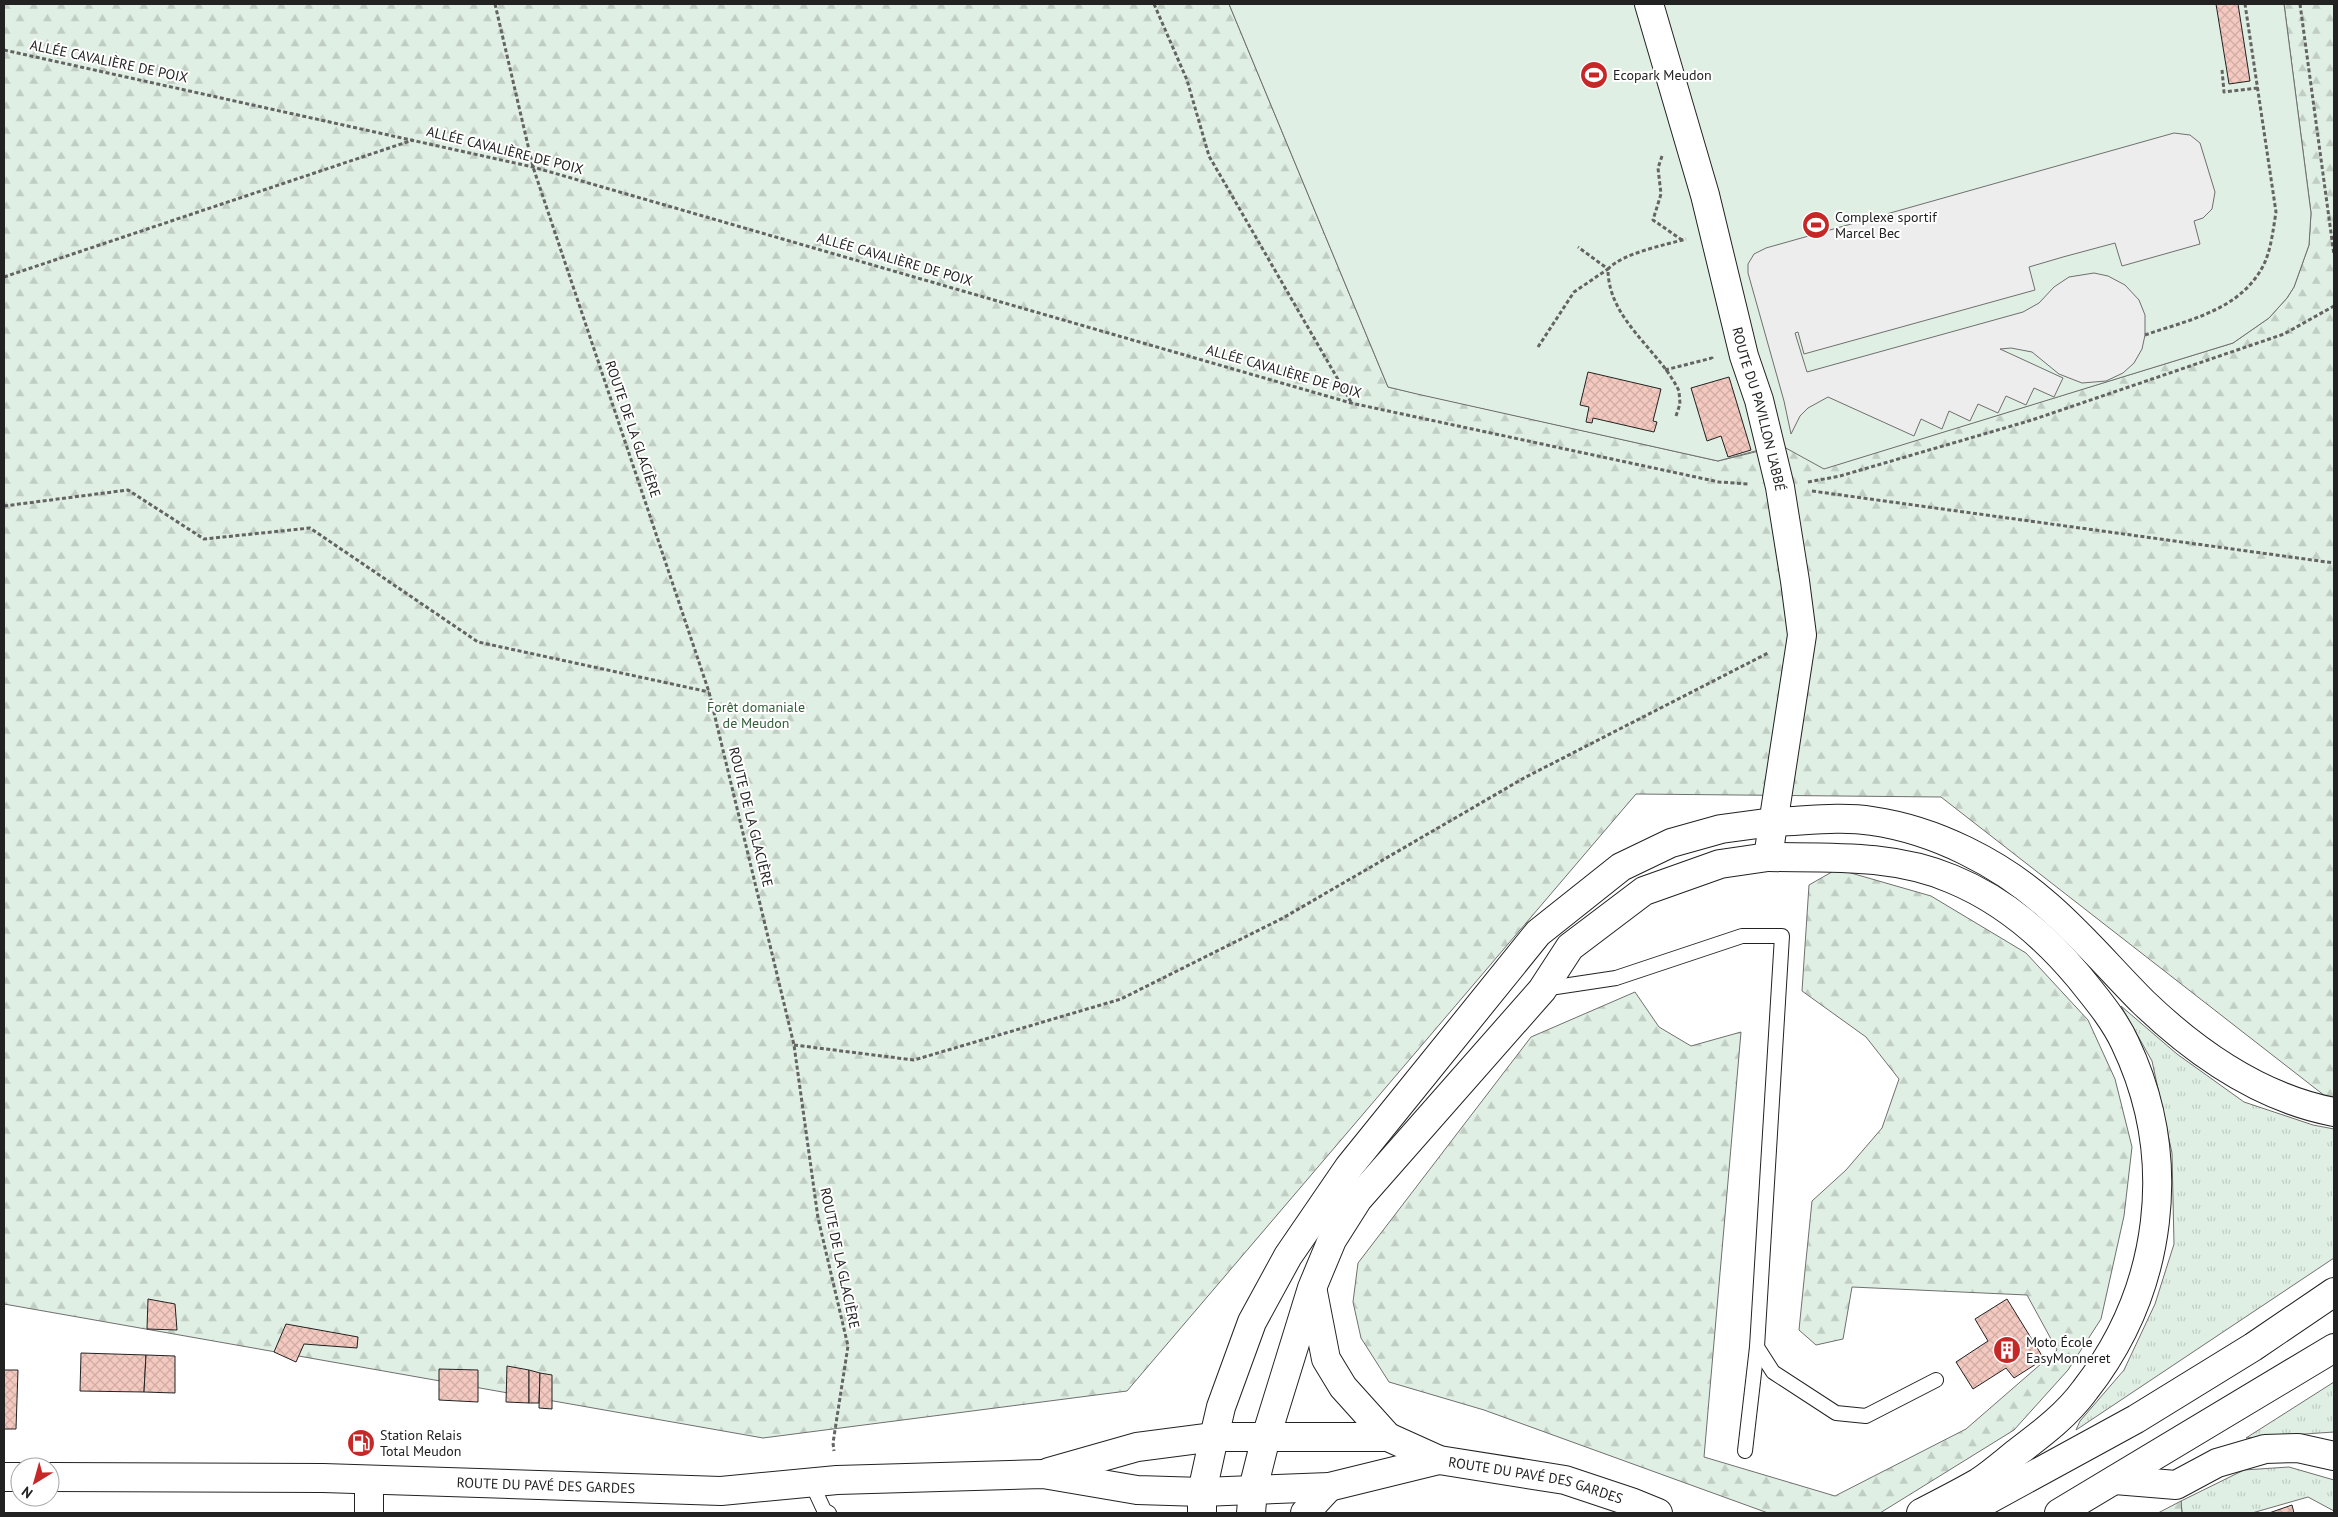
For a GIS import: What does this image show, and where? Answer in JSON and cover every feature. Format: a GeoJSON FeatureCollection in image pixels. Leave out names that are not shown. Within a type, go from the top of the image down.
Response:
{"type":"FeatureCollection","features":[{"type":"Feature","properties":{"kind":"main road","name":"ROUTE DU PAVILLON L'ABBÉ"},"geometry":{"type":"LineString","coordinates":[[1649,4],[1705,195],[1744,356],[1759,400],[1780,487],[1802,635],[1768,857]]}},
{"type":"Feature","properties":{"kind":"main road"},"geometry":{"type":"LineString","coordinates":[[1202,1503],[1221,1407],[1252,1322],[1288,1256],[1349,1167],[1538,933],[1621,867],[1672,843],[1721,829],[1773,822],[1861,820],[1879,823],[1946,843],[1996,867],[2046,904],[2074,929],[2150,1008],[2172,1028],[2224,1067],[2278,1095],[2334,1112]]}},
{"type":"Feature","properties":{"kind":"main road"},"geometry":{"type":"LineString","coordinates":[[1252,1501],[1266,1437],[1312,1288],[1332,1240],[1358,1199],[1542,990],[1570,947],[1644,891],[1720,864],[1768,857],[1872,859],[1919,868],[1952,879],[2012,912],[2062,957],[2110,1016],[2128,1050],[2141,1082],[2151,1117],[2157,1155],[2154,1229],[2140,1288],[2124,1330],[2110,1355],[2085,1391],[2058,1420],[1981,1481],[1921,1513]]}},
{"type":"Feature","properties":{"kind":"main road"},"geometry":{"type":"LineString","coordinates":[[1312,1288],[1326,1359],[1343,1387],[1388,1437]]}},
{"type":"Feature","properties":{"kind":"main road"},"geometry":{"type":"LineString","coordinates":[[1964,1513],[2136,1419],[2253,1346],[2334,1292]]}},
{"type":"Feature","properties":{"kind":"main road"},"geometry":{"type":"LineString","coordinates":[[2059,1513],[2334,1348]]}},
{"type":"Feature","properties":{"kind":"main road","name":"ROUTE DU PAVÉ DES GARDES"},"geometry":{"type":"LineString","coordinates":[[1042,1474],[1136,1447],[1214,1437],[1388,1437],[1439,1460],[1565,1480],[1658,1513]]}},
{"type":"Feature","properties":{"kind":"main road"},"geometry":{"type":"LineString","coordinates":[[2115,1480],[2176,1485],[2217,1463],[2265,1449],[2298,1448],[2334,1456]]}},
{"type":"Feature","properties":{"kind":"main road","name":"ROUTE DU PAVÉ DES GARDES"},"geometry":{"type":"LineString","coordinates":[[60,1477],[369,1480],[721,1491],[824,1481],[1042,1474],[1202,1503],[1252,1501],[1329,1487],[1439,1460]]}},
{"type":"Feature","properties":{"kind":"main road"},"geometry":{"type":"LineString","coordinates":[[369,1480],[369,1513]]}},
{"type":"Feature","properties":{"kind":"main road"},"geometry":{"type":"LineString","coordinates":[[1305,1513],[1329,1487]]}},
{"type":"Feature","properties":{"kind":"lane"},"geometry":{"type":"LineString","coordinates":[[1542,990],[1616,978],[1742,936],[1782,936],[1768,1189],[1756,1347],[1745,1451]]}},
{"type":"Feature","properties":{"kind":"lane"},"geometry":{"type":"LineString","coordinates":[[1756,1347],[1773,1372],[1836,1413],[1866,1416],[1936,1380]]}},
{"type":"Feature","properties":{"kind":"lane"},"geometry":{"type":"LineString","coordinates":[[824,1481],[824,1510],[829,1513]]}},
{"type":"Feature","properties":{"kind":"path","name":"ROUTE DE LA GLACIÈRE"},"geometry":{"type":"LineString","coordinates":[[495,4],[533,167],[709,692],[794,1045],[818,1218],[848,1346],[833,1443],[824,1481]]}},
{"type":"Feature","properties":{"kind":"path"},"geometry":{"type":"LineString","coordinates":[[1154,4],[1186,80],[1209,156],[1351,402]]}},
{"type":"Feature","properties":{"kind":"path"},"geometry":{"type":"LineString","coordinates":[[2146,335],[2213,312],[2239,296],[2262,268],[2272,237],[2276,212],[2245,4]]}},
{"type":"Feature","properties":{"kind":"path"},"geometry":{"type":"LineString","coordinates":[[2300,4],[2334,255]]}},
{"type":"Feature","properties":{"kind":"path","name":"ALLÉE CAVALIÈRE DE POIX"},"geometry":{"type":"LineString","coordinates":[[4,50],[416,139],[533,167],[1351,402],[1719,482],[1780,487]]}},
{"type":"Feature","properties":{"kind":"path"},"geometry":{"type":"LineString","coordinates":[[2222,70],[2224,92],[2258,88]]}},
{"type":"Feature","properties":{"kind":"path"},"geometry":{"type":"LineString","coordinates":[[4,276],[416,139]]}},
{"type":"Feature","properties":{"kind":"path"},"geometry":{"type":"LineString","coordinates":[[1538,347],[1574,292],[1614,262],[1713,232]]}},
{"type":"Feature","properties":{"kind":"path"},"geometry":{"type":"LineString","coordinates":[[1578,247],[1608,268],[1610,286],[1620,310],[1680,391],[1680,404],[1676,416]]}},
{"type":"Feature","properties":{"kind":"path"},"geometry":{"type":"LineString","coordinates":[[1780,487],[1840,476],[2032,420],[2284,334],[2334,306]]}},
{"type":"Feature","properties":{"kind":"path"},"geometry":{"type":"LineString","coordinates":[[1665,370],[1706,359]]}},
{"type":"Feature","properties":{"kind":"path"},"geometry":{"type":"LineString","coordinates":[[1780,487],[2334,563]]}},
{"type":"Feature","properties":{"kind":"path"},"geometry":{"type":"LineString","coordinates":[[4,506],[128,490],[204,539],[310,528],[478,642],[709,692]]}},
{"type":"Feature","properties":{"kind":"path"},"geometry":{"type":"LineString","coordinates":[[794,1045],[914,1060],[1121,999],[1283,918],[1524,778],[1802,635]]}},
{"type":"Feature","properties":{"kind":"green space","name":"Forêt domaniale de Meudon"},"geometry":{"type":"Polygon","coordinates":[[[4,4],[1229,4],[1388,387],[1718,461],[1784,445],[1825,468],[2233,343],[2269,318],[2294,287],[2309,245],[2311,213],[2284,4],[2334,4],[2334,1103],[1941,797],[1636,794],[1127,1391],[763,1438],[4,1304],[4,4]]]}},
{"type":"Feature","properties":{"kind":"green space","name":"Complexe sportif Marcel Bec"},"geometry":{"type":"Polygon","coordinates":[[[1229,4],[2284,4],[2311,213],[2309,245],[2294,287],[2287,298],[2269,318],[2233,343],[1824,469],[1784,447],[1759,450],[1718,461],[1417,394],[1388,387],[1229,4]]]}},
{"type":"Feature","properties":{"kind":"green space"},"geometry":{"type":"Polygon","coordinates":[[[1837,869],[1931,896],[2026,953],[2088,1020],[2115,1079],[2132,1147],[2124,1216],[2101,1319],[2068,1370],[2014,1430],[1880,1513],[1768,1513],[1484,1410],[1389,1382],[1361,1338],[1353,1302],[1358,1263],[1531,1037],[1635,992],[1659,1027],[1691,1046],[1741,1032],[1704,1457],[1835,1496],[1966,1429],[2057,1350],[2027,1295],[1852,1287],[1843,1339],[1816,1345],[1799,1330],[1812,1201],[1846,1170],[1882,1128],[1899,1079],[1866,1037],[1802,991],[1809,885],[1837,869]]]}},
{"type":"Feature","properties":{"kind":"green space"},"geometry":{"type":"Polygon","coordinates":[[[2121,1006],[2177,1054],[2244,1102],[2313,1125],[2334,1129],[2334,1258],[2076,1430],[2080,1421],[2124,1370],[2155,1304],[2174,1244],[2172,1153],[2152,1061],[2121,1006]]]}},
{"type":"Feature","properties":{"kind":"green space"},"geometry":{"type":"Polygon","coordinates":[[[2334,1382],[2334,1432],[2246,1438],[2334,1382]]]}},
{"type":"Feature","properties":{"kind":"green space"},"geometry":{"type":"Polygon","coordinates":[[[2289,1467],[2334,1480],[2334,1511],[2308,1497],[2252,1513],[2182,1513],[2181,1501],[2244,1470],[2289,1467]]]}},
{"type":"Feature","properties":{"kind":"green space"},"geometry":{"type":"Polygon","coordinates":[[[2181,1501],[2182,1513],[2158,1513],[2181,1501]]]}},
{"type":"Feature","properties":{"kind":"shaded area"},"geometry":{"type":"Polygon","coordinates":[[[2174,133],[2190,135],[2200,143],[2215,192],[2212,209],[2203,218],[2194,221],[2200,244],[2122,266],[2115,243],[2063,257],[2029,267],[2035,290],[1804,354],[1798,332],[1795,333],[1807,372],[2023,312],[2039,303],[2054,287],[2069,277],[2094,273],[2108,276],[2125,285],[2139,300],[2145,315],[2145,335],[2142,349],[2134,363],[2123,373],[2106,381],[2082,383],[2059,374],[2032,352],[2011,348],[2000,349],[2063,378],[2054,397],[2034,388],[2026,405],[2006,396],[1998,413],[1978,404],[1970,421],[1949,411],[1942,429],[1921,419],[1914,436],[1828,397],[1808,408],[1800,416],[1791,434],[1784,401],[1748,273],[1748,264],[1754,254],[1766,248],[2174,133]]]}},
{"type":"Feature","properties":{"kind":"building"},"geometry":{"type":"Polygon","coordinates":[[[2216,4],[2238,4],[2250,81],[2229,84],[2216,4]]]}},
{"type":"Feature","properties":{"kind":"building"},"geometry":{"type":"Polygon","coordinates":[[[1588,372],[1661,389],[1653,421],[1657,422],[1654,432],[1593,418],[1592,423],[1586,422],[1589,407],[1580,405],[1588,372]]]}},
{"type":"Feature","properties":{"kind":"building"},"geometry":{"type":"Polygon","coordinates":[[[1729,377],[1751,450],[1728,457],[1721,436],[1707,441],[1691,388],[1729,377]]]}},
{"type":"Feature","properties":{"kind":"building"},"geometry":{"type":"Polygon","coordinates":[[[148,1299],[175,1304],[177,1330],[147,1329],[148,1299]]]}},
{"type":"Feature","properties":{"kind":"building","name":"Moto École EasyMonneret"},"geometry":{"type":"Polygon","coordinates":[[[2007,1299],[2044,1359],[2014,1378],[2006,1368],[1973,1389],[1956,1362],[1988,1341],[1975,1319],[2007,1299]]]}},
{"type":"Feature","properties":{"kind":"building"},"geometry":{"type":"Polygon","coordinates":[[[286,1324],[358,1337],[357,1348],[304,1344],[296,1362],[274,1352],[286,1324]]]}},
{"type":"Feature","properties":{"kind":"building"},"geometry":{"type":"Polygon","coordinates":[[[81,1353],[146,1355],[144,1392],[80,1391],[81,1353]]]}},
{"type":"Feature","properties":{"kind":"building"},"geometry":{"type":"Polygon","coordinates":[[[146,1355],[175,1356],[175,1393],[144,1392],[146,1355]]]}},
{"type":"Feature","properties":{"kind":"building"},"geometry":{"type":"Polygon","coordinates":[[[507,1366],[529,1370],[529,1403],[506,1402],[507,1366]]]}},
{"type":"Feature","properties":{"kind":"building"},"geometry":{"type":"Polygon","coordinates":[[[439,1369],[478,1370],[478,1402],[439,1400],[439,1369]]]}},
{"type":"Feature","properties":{"kind":"building"},"geometry":{"type":"Polygon","coordinates":[[[4,1370],[18,1370],[16,1429],[4,1429],[4,1370]]]}},
{"type":"Feature","properties":{"kind":"building"},"geometry":{"type":"Polygon","coordinates":[[[529,1370],[540,1373],[539,1403],[529,1403],[529,1370]]]}},
{"type":"Feature","properties":{"kind":"building"},"geometry":{"type":"Polygon","coordinates":[[[540,1373],[552,1375],[552,1409],[539,1408],[540,1373]]]}},
{"type":"Feature","properties":{"kind":"building"},"geometry":{"type":"Polygon","coordinates":[[[2292,1505],[2294,1513],[2269,1513],[2292,1505]]]}},
{"type":"Feature","properties":{"kind":"place","name":"Ecopark Meudon"},"geometry":{"type":"Point","coordinates":[1594,75]}},
{"type":"Feature","properties":{"kind":"place","name":"Complexe sportif Marcel Bec"},"geometry":{"type":"Point","coordinates":[1816,225]}},
{"type":"Feature","properties":{"kind":"place","name":"Moto École EasyMonneret"},"geometry":{"type":"Point","coordinates":[2007,1350]}},
{"type":"Feature","properties":{"kind":"place","name":"Station Relais Total Meudon"},"geometry":{"type":"Point","coordinates":[361,1443]}}]}
